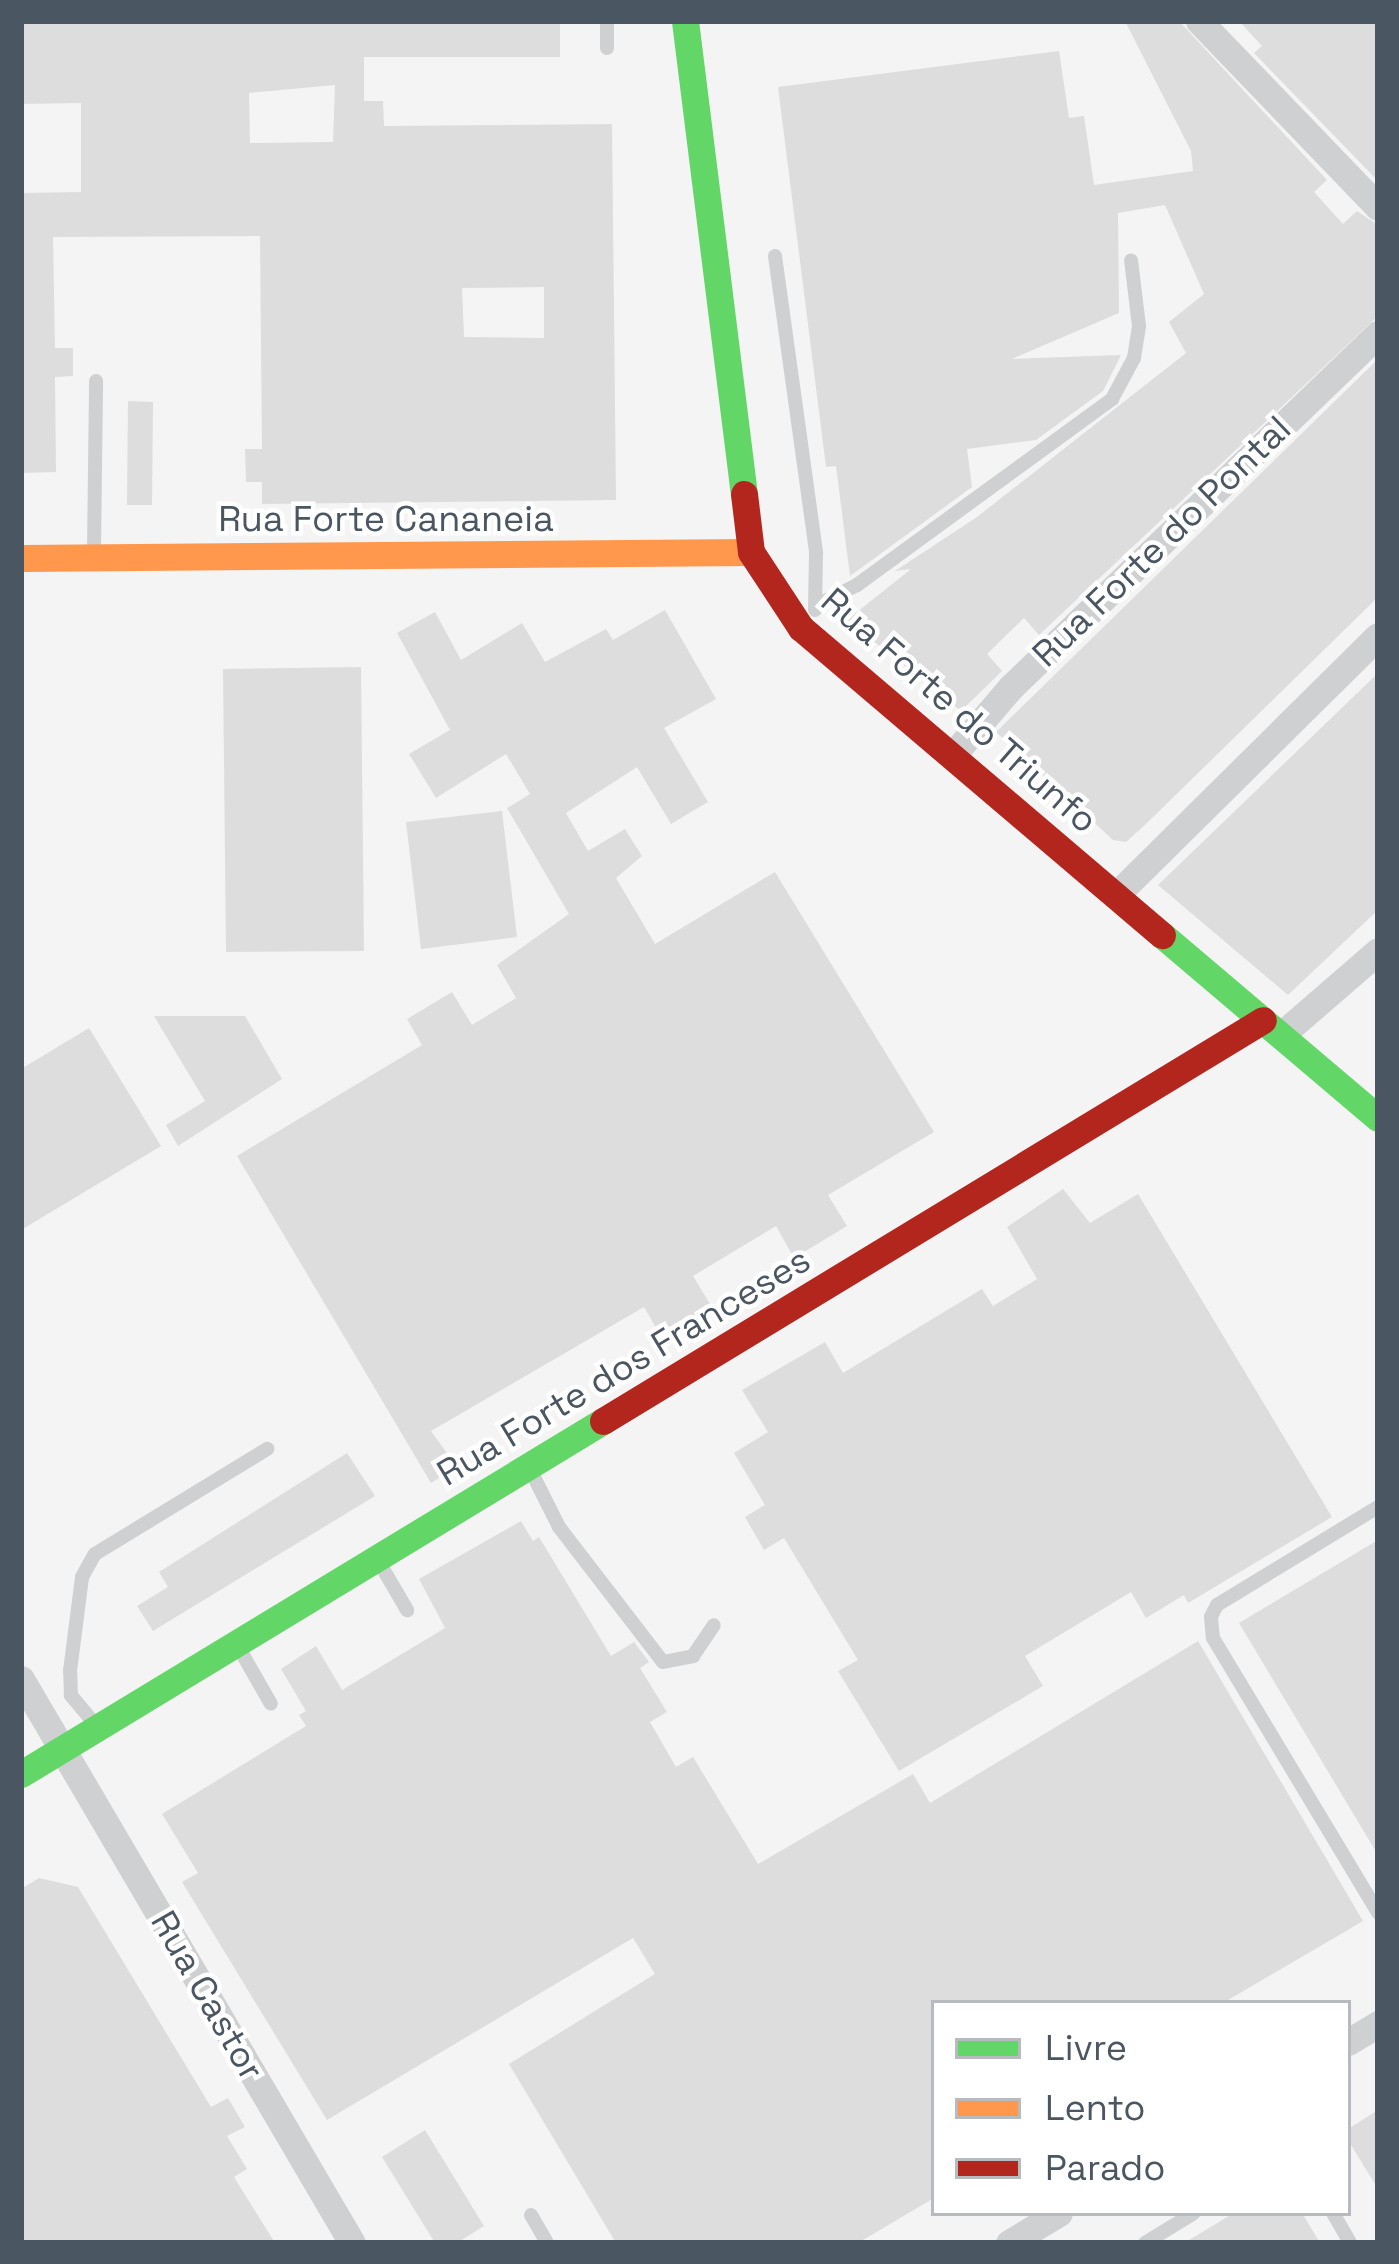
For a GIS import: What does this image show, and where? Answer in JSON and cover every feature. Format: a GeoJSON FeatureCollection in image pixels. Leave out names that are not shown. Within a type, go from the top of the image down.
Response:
{"type":"FeatureCollection","features":[{"type":"Feature","properties":{"kind":"street","name":"Rua Forte do Triunfo"},"geometry":{"type":"LineString","coordinates":[[686,21],[751,552],[801,628],[1378,1118]]}},
{"type":"Feature","properties":{"kind":"street"},"geometry":{"type":"LineString","coordinates":[[1199,21],[1378,207]]}},
{"type":"Feature","properties":{"kind":"street","name":"Rua Forte do Pontal"},"geometry":{"type":"LineString","coordinates":[[952,756],[1011,687],[1378,334]]}},
{"type":"Feature","properties":{"kind":"street","name":"Rua Forte Cananeia"},"geometry":{"type":"LineString","coordinates":[[21,558],[751,552]]}},
{"type":"Feature","properties":{"kind":"street"},"geometry":{"type":"LineString","coordinates":[[1116,895],[1378,636]]}},
{"type":"Feature","properties":{"kind":"street"},"geometry":{"type":"LineString","coordinates":[[1272,1028],[1378,951]]}},
{"type":"Feature","properties":{"kind":"street","name":"Rua Forte dos Franceses"},"geometry":{"type":"LineString","coordinates":[[21,1774],[376,1558],[1272,1028]]}},
{"type":"Feature","properties":{"kind":"street","name":"Rua Castor"},"geometry":{"type":"LineString","coordinates":[[21,1679],[352,2243]]}},
{"type":"Feature","properties":{"kind":"street"},"geometry":{"type":"LineString","coordinates":[[1351,2040],[1378,2024]]}},
{"type":"Feature","properties":{"kind":"street"},"geometry":{"type":"LineString","coordinates":[[1009,2243],[1054,2216]]}},
{"type":"Feature","properties":{"kind":"lane"},"geometry":{"type":"LineString","coordinates":[[607,21],[607,48]]}},
{"type":"Feature","properties":{"kind":"lane"},"geometry":{"type":"LineString","coordinates":[[775,256],[819,604]]}},
{"type":"Feature","properties":{"kind":"lane"},"geometry":{"type":"LineString","coordinates":[[801,628],[819,604],[857,585],[1112,399],[1134,358],[1139,326],[1131,260]]}},
{"type":"Feature","properties":{"kind":"lane"},"geometry":{"type":"LineString","coordinates":[[94,558],[96,381]]}},
{"type":"Feature","properties":{"kind":"lane"},"geometry":{"type":"LineString","coordinates":[[99,1727],[70,1695],[82,1577],[94,1554],[267,1449]]}},
{"type":"Feature","properties":{"kind":"lane"},"geometry":{"type":"LineString","coordinates":[[529,1467],[559,1527],[663,1662],[693,1656],[714,1625]]}},
{"type":"Feature","properties":{"kind":"lane"},"geometry":{"type":"LineString","coordinates":[[1378,1508],[1216,1605],[1211,1617],[1213,1638],[1378,1913]]}},
{"type":"Feature","properties":{"kind":"lane"},"geometry":{"type":"LineString","coordinates":[[376,1558],[407,1610]]}},
{"type":"Feature","properties":{"kind":"lane"},"geometry":{"type":"LineString","coordinates":[[236,1643],[271,1704]]}},
{"type":"Feature","properties":{"kind":"lane"},"geometry":{"type":"LineString","coordinates":[[531,2216],[547,2243]]}},
{"type":"Feature","properties":{"kind":"lane"},"geometry":{"type":"LineString","coordinates":[[1145,2243],[1189,2216]]}},
{"type":"Feature","properties":{"kind":"lane"},"geometry":{"type":"LineString","coordinates":[[1336,2216],[1350,2243]]}},
{"type":"Feature","properties":{"kind":"building"},"geometry":{"type":"Polygon","coordinates":[[[21,21],[560,21],[560,57],[364,57],[364,101],[383,101],[384,126],[612,124],[616,500],[262,504],[262,482],[246,482],[245,449],[262,449],[260,236],[53,237],[55,348],[73,348],[73,376],[55,377],[56,472],[21,473],[21,193],[81,192],[81,103],[21,104],[21,21]],[[335,85],[249,93],[250,143],[333,142],[335,85]],[[544,287],[462,288],[464,337],[544,338],[544,287]]]}},
{"type":"Feature","properties":{"kind":"building"},"geometry":{"type":"Polygon","coordinates":[[[1125,21],[1179,21],[1327,180],[1314,192],[1343,224],[1357,211],[1378,225],[1378,316],[1039,635],[1024,618],[987,654],[1002,671],[961,711],[847,620],[911,569],[895,571],[977,517],[1186,353],[1169,322],[1204,294],[1165,205],[1118,213],[1119,313],[1012,359],[1121,355],[1103,391],[1036,440],[967,449],[972,487],[850,576],[836,466],[826,467],[778,87],[1059,51],[1069,118],[1084,116],[1094,185],[1193,171],[1191,151],[1125,21]]]}},
{"type":"Feature","properties":{"kind":"building"},"geometry":{"type":"Polygon","coordinates":[[[1239,21],[1378,21],[1378,181],[1254,53],[1262,46],[1239,21]]]}},
{"type":"Feature","properties":{"kind":"building"},"geometry":{"type":"Polygon","coordinates":[[[1378,359],[1378,597],[1147,823],[1126,842],[1113,840],[996,732],[1378,359]]]}},
{"type":"Feature","properties":{"kind":"building"},"geometry":{"type":"Polygon","coordinates":[[[128,401],[153,402],[152,505],[127,505],[128,401]]]}},
{"type":"Feature","properties":{"kind":"building"},"geometry":{"type":"Polygon","coordinates":[[[665,610],[716,699],[664,728],[708,802],[671,824],[637,767],[566,813],[588,851],[625,829],[642,856],[616,878],[655,944],[775,872],[934,1132],[828,1195],[847,1226],[794,1258],[776,1226],[693,1276],[713,1309],[662,1338],[644,1307],[431,1431],[457,1467],[431,1483],[237,1156],[422,1045],[407,1019],[452,992],[472,1025],[516,998],[497,965],[569,914],[507,808],[530,794],[506,754],[436,798],[409,754],[450,730],[397,633],[435,612],[461,660],[522,623],[545,662],[606,629],[613,640],[665,610]]]}},
{"type":"Feature","properties":{"kind":"building"},"geometry":{"type":"Polygon","coordinates":[[[361,667],[364,951],[226,952],[223,669],[361,667]]]}},
{"type":"Feature","properties":{"kind":"building"},"geometry":{"type":"Polygon","coordinates":[[[1378,673],[1378,910],[1288,995],[1158,885],[1378,673]]]}},
{"type":"Feature","properties":{"kind":"building"},"geometry":{"type":"Polygon","coordinates":[[[502,811],[517,937],[421,949],[406,822],[502,811]]]}},
{"type":"Feature","properties":{"kind":"building"},"geometry":{"type":"Polygon","coordinates":[[[154,1016],[245,1016],[282,1079],[178,1146],[166,1125],[205,1101],[154,1016]]]}},
{"type":"Feature","properties":{"kind":"building"},"geometry":{"type":"Polygon","coordinates":[[[89,1028],[161,1146],[21,1230],[21,1069],[89,1028]]]}},
{"type":"Feature","properties":{"kind":"building"},"geometry":{"type":"Polygon","coordinates":[[[1063,1189],[1090,1223],[1138,1194],[1332,1517],[1188,1603],[1184,1595],[1146,1618],[1131,1592],[1025,1656],[1043,1686],[899,1771],[838,1671],[858,1660],[784,1538],[764,1550],[745,1517],[765,1505],[734,1453],[768,1432],[742,1390],[825,1342],[843,1373],[982,1289],[993,1306],[1037,1279],[1007,1227],[1063,1189]]]}},
{"type":"Feature","properties":{"kind":"building"},"geometry":{"type":"Polygon","coordinates":[[[347,1453],[375,1496],[153,1631],[137,1606],[168,1587],[159,1572],[347,1453]]]}},
{"type":"Feature","properties":{"kind":"building"},"geometry":{"type":"Polygon","coordinates":[[[521,1521],[533,1541],[539,1537],[611,1656],[634,1642],[649,1662],[640,1668],[667,1712],[650,1722],[676,1767],[693,1757],[758,1864],[913,1774],[930,1803],[1198,1641],[1363,1921],[1228,2000],[931,2000],[931,2200],[858,2243],[616,2243],[509,2064],[655,1974],[633,1938],[327,2120],[182,1882],[198,1873],[162,1814],[306,1726],[299,1715],[306,1711],[281,1669],[316,1646],[342,1690],[445,1628],[419,1579],[521,1521]]]}},
{"type":"Feature","properties":{"kind":"building"},"geometry":{"type":"Polygon","coordinates":[[[1378,1540],[1378,1855],[1239,1623],[1378,1540]]]}},
{"type":"Feature","properties":{"kind":"building"},"geometry":{"type":"Polygon","coordinates":[[[39,1878],[78,1887],[211,2107],[228,2098],[245,2127],[227,2136],[247,2169],[234,2177],[275,2243],[21,2243],[21,1889],[39,1878]]]}},
{"type":"Feature","properties":{"kind":"building"},"geometry":{"type":"Polygon","coordinates":[[[1378,2110],[1378,2189],[1351,2145],[1351,2127],[1378,2110]]]}},
{"type":"Feature","properties":{"kind":"building"},"geometry":{"type":"Polygon","coordinates":[[[425,2130],[484,2226],[457,2243],[435,2243],[382,2157],[425,2130]]]}},
{"type":"Feature","properties":{"kind":"building"},"geometry":{"type":"Polygon","coordinates":[[[1229,2216],[1304,2216],[1320,2243],[1184,2243],[1229,2216]]]}},
{"type":"Feature","properties":{"kind":"traffic: fast"},"geometry":{"type":"LineString","coordinates":[[685,21],[744,494]]}},
{"type":"Feature","properties":{"kind":"traffic: fast"},"geometry":{"type":"LineString","coordinates":[[1162,935],[1378,1118]]}},
{"type":"Feature","properties":{"kind":"traffic: fast"},"geometry":{"type":"LineString","coordinates":[[21,1774],[603,1421]]}},
{"type":"Feature","properties":{"kind":"traffic: slow"},"geometry":{"type":"LineString","coordinates":[[21,558],[751,552]]}},
{"type":"Feature","properties":{"kind":"traffic: jam"},"geometry":{"type":"LineString","coordinates":[[744,494],[751,552],[801,628],[1162,935]]}},
{"type":"Feature","properties":{"kind":"traffic: jam"},"geometry":{"type":"LineString","coordinates":[[603,1421],[1263,1020]]}}]}
